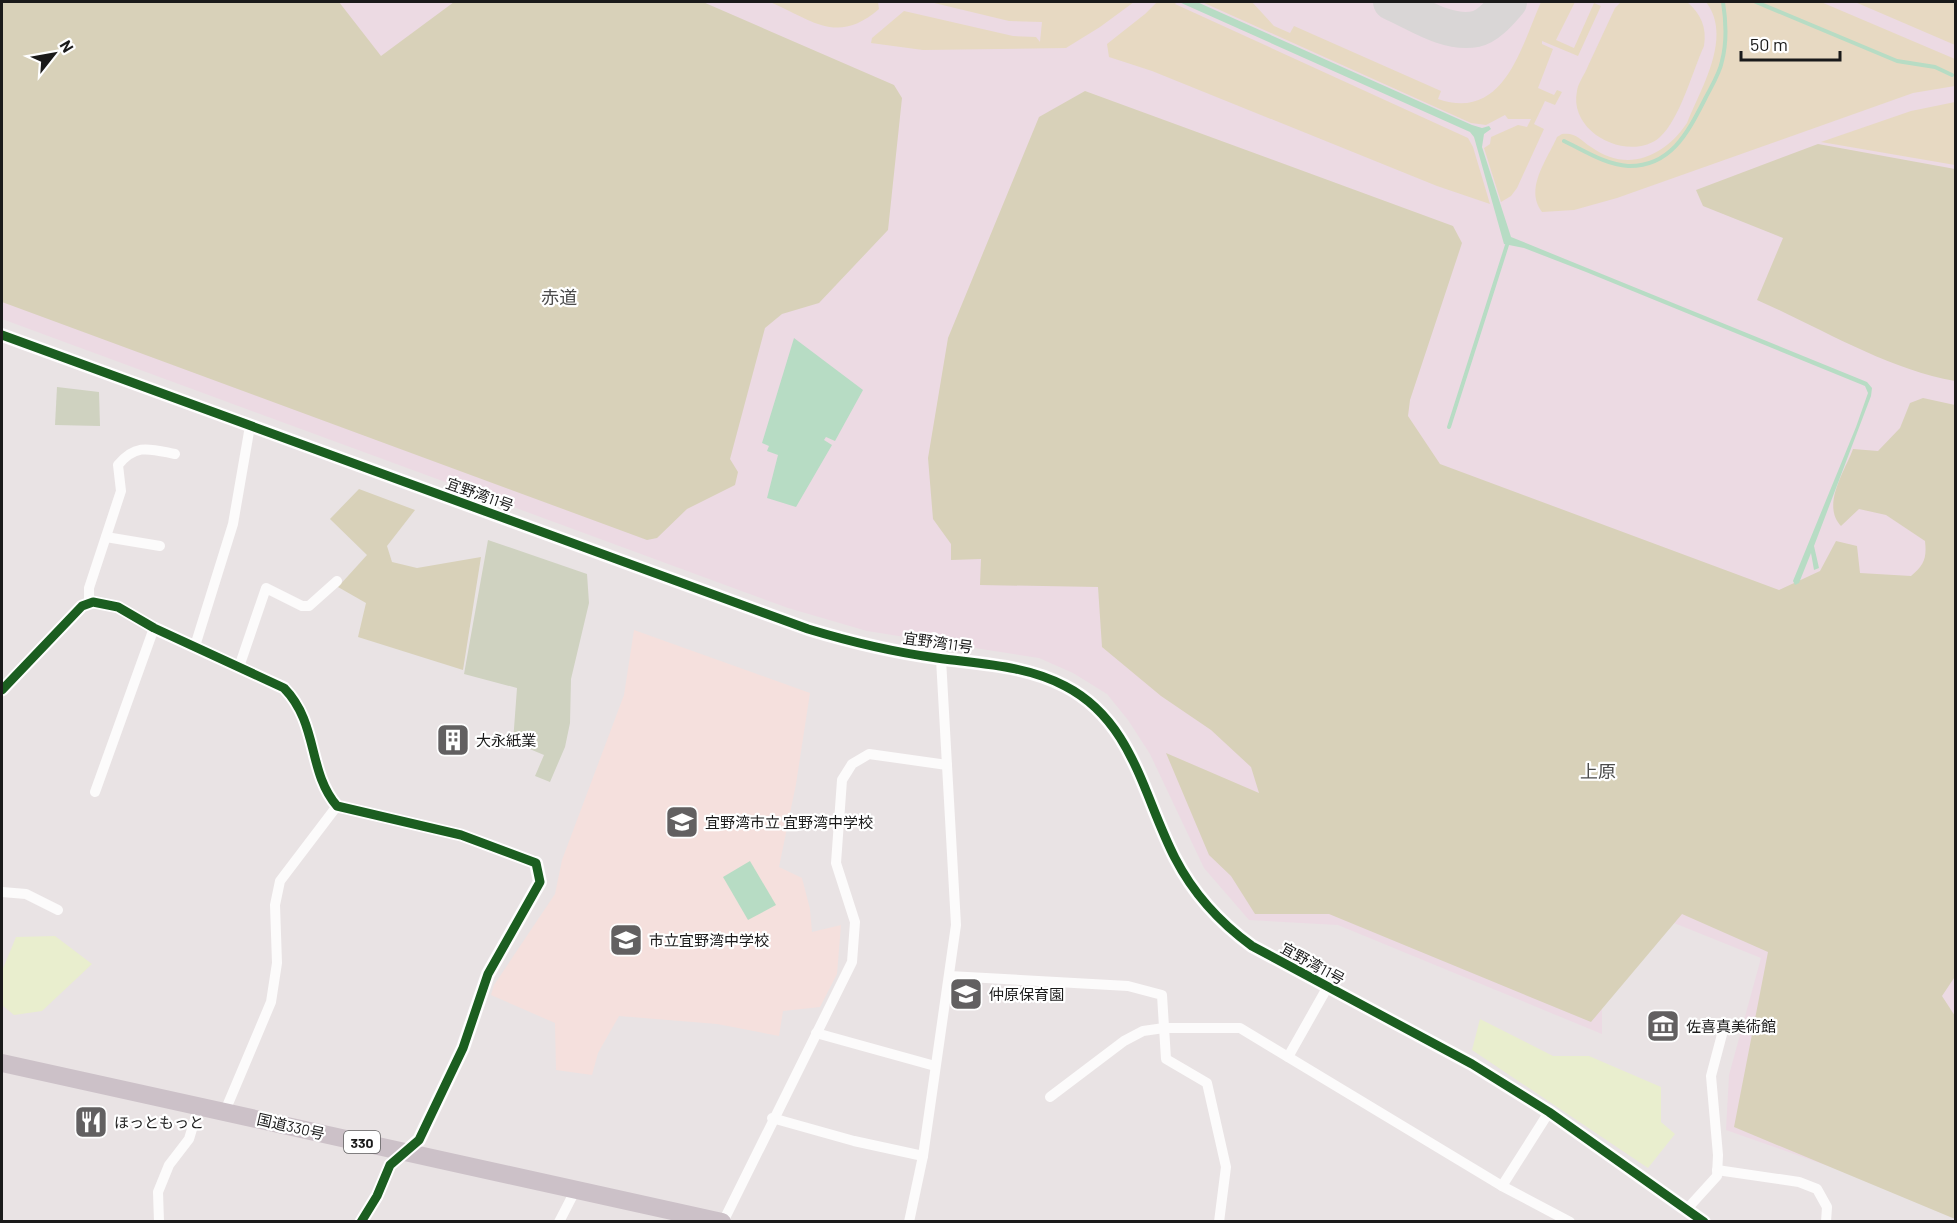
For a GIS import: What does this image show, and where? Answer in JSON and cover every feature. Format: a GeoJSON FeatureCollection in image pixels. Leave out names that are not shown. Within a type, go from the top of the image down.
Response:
{"type":"FeatureCollection","features":[{"type":"Feature","properties":{"kind":"highway","name":"国道330号"},"geometry":{"type":"LineString","coordinates":[[2,1063],[722,1221]]}},
{"type":"Feature","properties":{"kind":"street","name":"宜野湾11号"},"geometry":{"type":"LineString","coordinates":[[2,335],[808,629],[856,644],[999,666],[1042,676],[1065,686],[1102,713],[1127,747],[1163,833],[1188,881],[1218,920],[1252,946],[1472,1064],[1549,1112],[1704,1221]]}},
{"type":"Feature","properties":{"kind":"street"},"geometry":{"type":"LineString","coordinates":[[195,646],[233,524],[250,426]]}},
{"type":"Feature","properties":{"kind":"street"},"geometry":{"type":"LineString","coordinates":[[89,603],[89,588],[121,491],[118,465],[129,452],[148,448],[175,454]]}},
{"type":"Feature","properties":{"kind":"street"},"geometry":{"type":"LineString","coordinates":[[106,537],[160,546]]}},
{"type":"Feature","properties":{"kind":"street"},"geometry":{"type":"LineString","coordinates":[[239,667],[266,588],[302,606],[309,606],[337,581]]}},
{"type":"Feature","properties":{"kind":"street"},"geometry":{"type":"LineString","coordinates":[[2,690],[82,606],[93,602],[118,607],[154,627],[284,688],[297,701],[304,716],[326,793],[337,806],[461,835],[536,863],[540,882],[488,974],[463,1048],[418,1140],[390,1165],[377,1196],[361,1221]]}},
{"type":"Feature","properties":{"kind":"street"},"geometry":{"type":"LineString","coordinates":[[95,792],[154,627]]}},
{"type":"Feature","properties":{"kind":"street"},"geometry":{"type":"LineString","coordinates":[[909,1221],[923,1156],[956,925],[939,658],[934,637]]}},
{"type":"Feature","properties":{"kind":"street"},"geometry":{"type":"LineString","coordinates":[[722,1221],[852,962],[855,922],[836,863],[842,780],[852,764],[869,754],[947,765]]}},
{"type":"Feature","properties":{"kind":"street"},"geometry":{"type":"LineString","coordinates":[[225,1111],[272,1002],[277,963],[275,905],[280,881],[337,806]]}},
{"type":"Feature","properties":{"kind":"street"},"geometry":{"type":"LineString","coordinates":[[2,892],[26,894],[58,910]]}},
{"type":"Feature","properties":{"kind":"street"},"geometry":{"type":"LineString","coordinates":[[949,976],[1128,986],[1162,995],[1166,1059],[1207,1083],[1226,1167],[1219,1221]]}},
{"type":"Feature","properties":{"kind":"street"},"geometry":{"type":"LineString","coordinates":[[1288,1057],[1327,988]]}},
{"type":"Feature","properties":{"kind":"street"},"geometry":{"type":"LineString","coordinates":[[1687,1209],[1717,1176],[1711,1076],[1725,1023]]}},
{"type":"Feature","properties":{"kind":"street"},"geometry":{"type":"LineString","coordinates":[[1050,1097],[1124,1041],[1143,1031],[1164,1028],[1240,1028],[1502,1186],[1570,1221]]}},
{"type":"Feature","properties":{"kind":"street"},"geometry":{"type":"LineString","coordinates":[[816,1033],[935,1066]]}},
{"type":"Feature","properties":{"kind":"street"},"geometry":{"type":"LineString","coordinates":[[159,1221],[158,1191],[169,1165],[189,1138],[200,1106]]}},
{"type":"Feature","properties":{"kind":"street"},"geometry":{"type":"LineString","coordinates":[[1502,1186],[1549,1112]]}},
{"type":"Feature","properties":{"kind":"street"},"geometry":{"type":"LineString","coordinates":[[772,1118],[854,1141],[923,1156]]}},
{"type":"Feature","properties":{"kind":"street"},"geometry":{"type":"LineString","coordinates":[[1717,1170],[1799,1182],[1817,1189],[1827,1207],[1826,1221]]}},
{"type":"Feature","properties":{"kind":"street"},"geometry":{"type":"LineString","coordinates":[[559,1221],[576,1189]]}},
{"type":"Feature","properties":{"kind":"shaded area"},"geometry":{"type":"Polygon","coordinates":[[[2,2],[1955,2],[1955,1218],[1879,1184],[1726,1130],[1729,1075],[1761,958],[1669,921],[1602,963],[1602,1034],[1338,925],[1249,920],[1204,868],[1150,754],[1128,720],[1107,694],[1073,673],[1039,658],[867,631],[788,608],[2,319],[2,2]]]}},
{"type":"Feature","properties":{"kind":"shaded area"},"geometry":{"type":"Polygon","coordinates":[[[2,2],[339,2],[381,56],[454,2],[703,2],[894,85],[902,98],[888,230],[819,303],[782,314],[765,328],[730,459],[738,472],[735,485],[687,509],[657,538],[647,540],[2,302],[2,2]]]}},
{"type":"Feature","properties":{"kind":"shaded area"},"geometry":{"type":"Polygon","coordinates":[[[770,2],[878,2],[879,9],[864,20],[838,28],[813,22],[770,2]]]}},
{"type":"Feature","properties":{"kind":"shaded area"},"geometry":{"type":"Polygon","coordinates":[[[930,2],[1134,2],[1066,48],[923,50],[871,43],[872,38],[904,11],[1013,36],[1036,37],[1040,42],[1042,22],[1009,21],[930,2]]]}},
{"type":"Feature","properties":{"kind":"shaded area"},"geometry":{"type":"Polygon","coordinates":[[[1157,2],[1177,2],[1175,4],[1468,138],[1473,147],[1490,204],[1437,186],[1152,71],[1109,57],[1107,44],[1157,2]]]}},
{"type":"Feature","properties":{"kind":"shaded area"},"geometry":{"type":"Polygon","coordinates":[[[1179,2],[1197,2],[1472,125],[1482,128],[1489,126],[1491,129],[1484,134],[1482,147],[1511,237],[1867,382],[1872,388],[1871,396],[1814,546],[1819,568],[1814,570],[1811,553],[1799,583],[1795,585],[1793,581],[1868,393],[1865,386],[1586,272],[1524,248],[1504,244],[1474,137],[1470,132],[1179,2]]]}},
{"type":"Feature","properties":{"kind":"shaded area"},"geometry":{"type":"Polygon","coordinates":[[[1202,2],[1252,2],[1274,26],[1290,33],[1294,26],[1441,91],[1438,99],[1461,103],[1479,100],[1494,90],[1507,76],[1517,59],[1541,2],[1575,2],[1556,40],[1574,48],[1594,3],[1601,6],[1578,56],[1542,41],[1542,44],[1553,49],[1538,88],[1554,95],[1557,90],[1562,92],[1555,105],[1545,101],[1534,124],[1544,129],[1517,188],[1511,196],[1501,202],[1484,148],[1490,144],[1491,137],[1518,125],[1527,127],[1531,119],[1508,119],[1505,115],[1486,125],[1471,123],[1202,2]]]}},
{"type":"Feature","properties":{"kind":"shaded area"},"geometry":{"type":"Polygon","coordinates":[[[1621,2],[1687,2],[1699,16],[1705,33],[1704,46],[1674,119],[1660,137],[1648,144],[1634,147],[1604,140],[1582,120],[1577,106],[1579,85],[1615,8],[1621,2]]]}},
{"type":"Feature","properties":{"kind":"shaded area"},"geometry":{"type":"Polygon","coordinates":[[[1706,2],[1821,2],[1955,59],[1955,86],[1913,93],[1617,198],[1574,210],[1542,212],[1535,194],[1536,184],[1557,137],[1562,134],[1574,135],[1605,155],[1631,160],[1644,158],[1656,152],[1678,135],[1687,123],[1700,94],[1716,46],[1714,16],[1706,2]]]}},
{"type":"Feature","properties":{"kind":"shaded area"},"geometry":{"type":"Polygon","coordinates":[[[1855,2],[1955,2],[1955,45],[1855,2]]]}},
{"type":"Feature","properties":{"kind":"shaded area"},"geometry":{"type":"Polygon","coordinates":[[[1085,91],[1453,226],[1462,243],[1410,400],[1408,416],[1440,464],[1779,590],[1820,571],[1836,541],[1857,546],[1860,573],[1911,576],[1922,565],[1925,541],[1886,515],[1859,509],[1841,526],[1835,518],[1833,508],[1836,488],[1853,449],[1878,451],[1900,428],[1910,403],[1923,398],[1955,405],[1956,975],[1942,996],[1955,1016],[1955,1219],[1734,1127],[1768,952],[1682,914],[1591,1022],[1329,914],[1255,914],[1231,876],[1209,855],[1166,753],[1259,793],[1251,767],[1211,730],[1161,696],[1102,647],[1098,587],[980,585],[981,559],[951,560],[951,544],[933,519],[928,458],[948,338],[1039,117],[1085,91]]]}},
{"type":"Feature","properties":{"kind":"shaded area"},"geometry":{"type":"Polygon","coordinates":[[[1955,102],[1955,165],[1821,142],[1911,111],[1955,102]]]}},
{"type":"Feature","properties":{"kind":"shaded area"},"geometry":{"type":"Polygon","coordinates":[[[1818,144],[1955,169],[1955,381],[1929,375],[1879,357],[1757,300],[1783,238],[1703,206],[1696,190],[1818,144]]]}},
{"type":"Feature","properties":{"kind":"shaded area"},"geometry":{"type":"Polygon","coordinates":[[[794,338],[863,390],[835,441],[826,437],[824,440],[832,445],[796,507],[767,498],[778,455],[767,451],[769,446],[762,443],[794,338]]]}},
{"type":"Feature","properties":{"kind":"shaded area"},"geometry":{"type":"Polygon","coordinates":[[[57,387],[99,392],[100,426],[55,425],[57,387]]]}},
{"type":"Feature","properties":{"kind":"shaded area"},"geometry":{"type":"Polygon","coordinates":[[[359,489],[415,510],[387,546],[392,562],[417,568],[481,557],[463,670],[358,637],[366,603],[338,587],[367,555],[330,519],[359,489]]]}},
{"type":"Feature","properties":{"kind":"shaded area"},"geometry":{"type":"Polygon","coordinates":[[[488,540],[587,574],[589,603],[571,679],[570,723],[565,747],[550,782],[535,776],[544,755],[513,742],[517,688],[464,674],[488,540]]]}},
{"type":"Feature","properties":{"kind":"shaded area","name":"宜野湾市立 宜野湾中学校"},"geometry":{"type":"Polygon","coordinates":[[[634,630],[810,693],[796,784],[779,867],[802,878],[810,909],[812,932],[841,925],[837,974],[820,1007],[783,1011],[779,1036],[717,1024],[619,1016],[598,1053],[592,1075],[556,1070],[555,1023],[491,995],[494,985],[555,894],[562,860],[624,695],[634,630]]]}},
{"type":"Feature","properties":{"kind":"shaded area"},"geometry":{"type":"Polygon","coordinates":[[[750,861],[776,905],[748,920],[723,877],[750,861]]]}},
{"type":"Feature","properties":{"kind":"shaded area"},"geometry":{"type":"Polygon","coordinates":[[[55,936],[92,964],[42,1011],[14,1015],[2,1005],[2,971],[16,937],[55,936]]]}},
{"type":"Feature","properties":{"kind":"shaded area"},"geometry":{"type":"Polygon","coordinates":[[[1480,1019],[1553,1056],[1589,1056],[1661,1087],[1661,1122],[1675,1134],[1648,1168],[1472,1050],[1480,1019]]]}},
{"type":"Feature","properties":{"kind":"waterway"},"geometry":{"type":"LineString","coordinates":[[1564,141],[1620,165],[1643,165],[1667,154],[1692,124],[1719,70],[1724,54],[1725,39],[1723,2]]}},
{"type":"Feature","properties":{"kind":"waterway"},"geometry":{"type":"LineString","coordinates":[[1756,2],[1897,61],[1935,67],[1952,75]]}},
{"type":"Feature","properties":{"kind":"waterway"},"geometry":{"type":"LineString","coordinates":[[1449,427],[1507,245]]}},
{"type":"Feature","properties":{"kind":"taxiway"},"geometry":{"type":"LineString","coordinates":[[1391,2],[1432,22],[1465,30],[1486,25],[1509,2]]}},
{"type":"Feature","properties":{"kind":"cycle path"},"geometry":{"type":"LineString","coordinates":[[2,335],[808,629],[904,653],[1018,669],[1065,686],[1088,701],[1121,739],[1134,762],[1182,871],[1208,907],[1240,937],[1252,946],[1472,1064],[1549,1112],[1704,1222]]}},
{"type":"Feature","properties":{"kind":"cycle path"},"geometry":{"type":"LineString","coordinates":[[2,690],[82,606],[93,602],[118,607],[154,628],[284,688],[303,717],[321,778],[337,806],[461,835],[536,863],[540,882],[488,974],[463,1048],[419,1140],[390,1165],[377,1196],[361,1222]]}},
{"type":"Feature","properties":{"kind":"place","name":"大永紙業"},"geometry":{"type":"Point","coordinates":[453,740]}},
{"type":"Feature","properties":{"kind":"place","name":"宜野湾市立 宜野湾中学校"},"geometry":{"type":"Point","coordinates":[682,822]}},
{"type":"Feature","properties":{"kind":"place","name":"市立宜野湾中学校"},"geometry":{"type":"Point","coordinates":[626,940]}},
{"type":"Feature","properties":{"kind":"place","name":"仲原保育園"},"geometry":{"type":"Point","coordinates":[966,994]}},
{"type":"Feature","properties":{"kind":"place","name":"佐喜真美術館"},"geometry":{"type":"Point","coordinates":[1663,1026]}},
{"type":"Feature","properties":{"kind":"place","name":"ほっともっと"},"geometry":{"type":"Point","coordinates":[91,1122]}},
{"type":"Feature","properties":{"kind":"district","name":"赤道"},"geometry":{"type":"Point","coordinates":[559,297]}},
{"type":"Feature","properties":{"kind":"district","name":"上原"},"geometry":{"type":"Point","coordinates":[1598,771]}}]}
